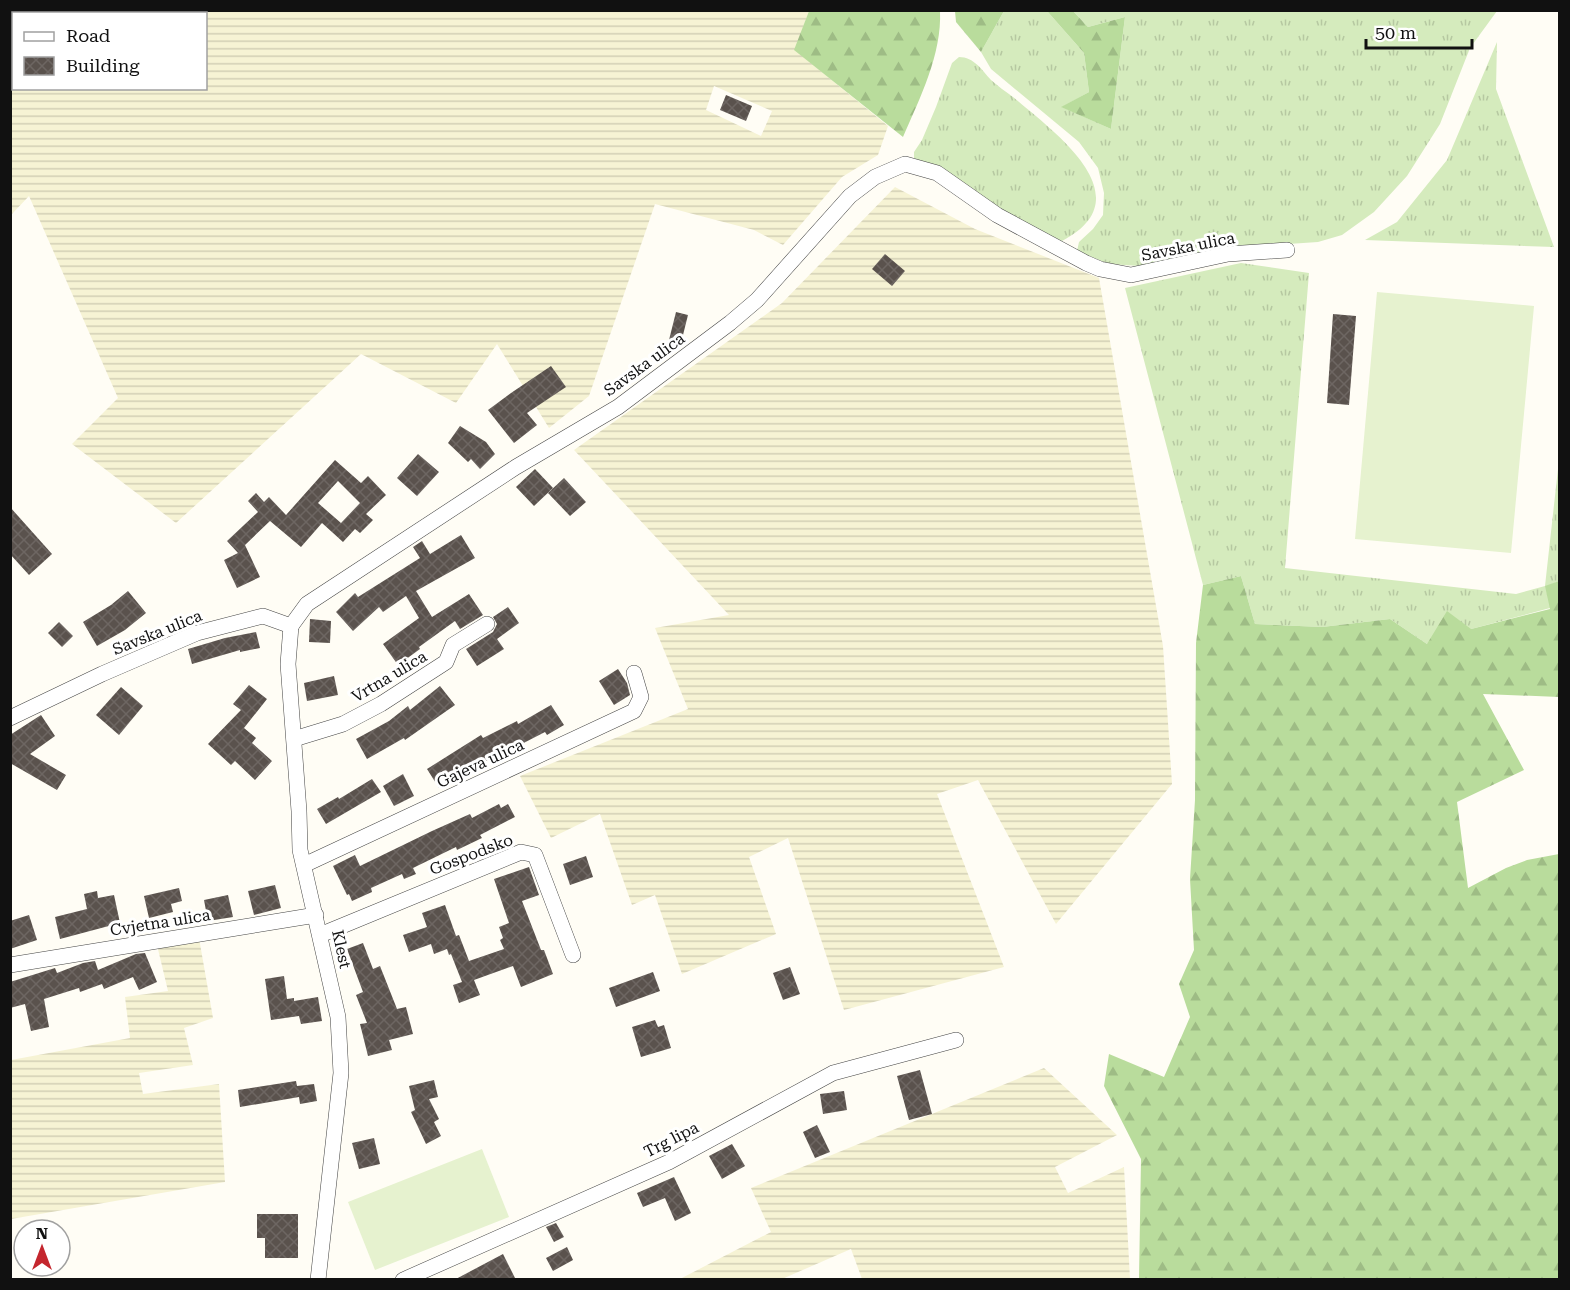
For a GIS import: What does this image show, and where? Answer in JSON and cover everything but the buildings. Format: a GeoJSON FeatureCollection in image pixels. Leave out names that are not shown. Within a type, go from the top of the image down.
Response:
{"type":"FeatureCollection","features":[{"type":"Feature","properties":{"kind":"street","name":"Savska ulica"},"geometry":{"type":"LineString","coordinates":[[10,718],[102,674],[197,633],[263,616],[291,626],[307,604],[516,466],[618,407],[757,300],[850,196],[875,177],[905,165],[937,173],[998,215],[1086,263],[1131,275],[1228,254],[1287,250]]}},
{"type":"Feature","properties":{"kind":"street","name":"Vrtna ulica"},"geometry":{"type":"LineString","coordinates":[[294,739],[343,724],[381,704],[446,662],[453,645],[487,624]]}},
{"type":"Feature","properties":{"kind":"street","name":"Klest"},"geometry":{"type":"LineString","coordinates":[[291,626],[288,664],[300,850],[338,1017],[341,1073],[318,1280]]}},
{"type":"Feature","properties":{"kind":"street","name":"Gajeva ulica"},"geometry":{"type":"LineString","coordinates":[[304,865],[634,711],[641,697],[634,673]]}},
{"type":"Feature","properties":{"kind":"street","name":"Gospodsko"},"geometry":{"type":"LineString","coordinates":[[320,934],[521,852],[536,855],[573,955]]}},
{"type":"Feature","properties":{"kind":"street","name":"Cvjetna ulica"},"geometry":{"type":"LineString","coordinates":[[10,965],[316,915]]}},
{"type":"Feature","properties":{"kind":"street","name":"Trg lipa"},"geometry":{"type":"LineString","coordinates":[[403,1280],[669,1162],[833,1073],[956,1040]]}},
{"type":"Feature","properties":{"kind":"shaded area"},"geometry":{"type":"Polygon","coordinates":[[[11,11],[809,11],[795,50],[888,126],[878,155],[842,177],[783,245],[754,230],[655,204],[589,396],[549,428],[497,344],[456,403],[361,354],[176,523],[72,444],[118,398],[29,196],[11,215],[11,11]],[[714,86],[706,110],[761,136],[772,111],[714,86]]]}},
{"type":"Feature","properties":{"kind":"shaded area"},"geometry":{"type":"Polygon","coordinates":[[[895,187],[975,229],[1099,278],[1163,646],[1172,784],[1056,924],[978,780],[937,794],[1004,967],[844,1010],[788,838],[749,857],[776,934],[682,974],[655,895],[632,905],[600,814],[551,838],[520,776],[688,709],[655,628],[729,615],[574,450],[782,303],[895,187]]]}},
{"type":"Feature","properties":{"kind":"shaded area"},"geometry":{"type":"Polygon","coordinates":[[[199,938],[213,1018],[184,1028],[193,1065],[139,1073],[143,1094],[219,1084],[225,1182],[11,1219],[11,1060],[130,1038],[125,997],[168,991],[157,945],[199,938]]]}},
{"type":"Feature","properties":{"kind":"shaded area"},"geometry":{"type":"Polygon","coordinates":[[[1044,1068],[1117,1135],[1055,1167],[1068,1193],[1124,1167],[1130,1279],[862,1279],[851,1249],[782,1279],[678,1280],[771,1232],[751,1188],[1044,1068]]]}},
{"type":"Feature","properties":{"kind":"green space"},"geometry":{"type":"Polygon","coordinates":[[[809,11],[940,11],[940,27],[934,59],[903,137],[794,50],[809,11]]]}},
{"type":"Feature","properties":{"kind":"green space"},"geometry":{"type":"Polygon","coordinates":[[[955,11],[1004,11],[981,52],[956,22],[955,11]]]}},
{"type":"Feature","properties":{"kind":"green space"},"geometry":{"type":"Polygon","coordinates":[[[1004,11],[1047,11],[1084,53],[1089,92],[1062,107],[1111,129],[1125,17],[1088,27],[1073,11],[1497,11],[1470,48],[1440,124],[1407,176],[1374,212],[1342,235],[1318,242],[1227,248],[1140,266],[1109,264],[1077,251],[1079,242],[1093,229],[1103,215],[1104,193],[1098,168],[1079,142],[991,69],[981,52],[1004,11]]]}},
{"type":"Feature","properties":{"kind":"green space"},"geometry":{"type":"Polygon","coordinates":[[[1047,11],[1073,11],[1088,27],[1125,17],[1111,129],[1061,107],[1089,92],[1084,53],[1047,11]]]}},
{"type":"Feature","properties":{"kind":"green space"},"geometry":{"type":"Polygon","coordinates":[[[1497,42],[1496,89],[1554,247],[1365,240],[1397,222],[1447,160],[1497,42]]]}},
{"type":"Feature","properties":{"kind":"green space"},"geometry":{"type":"Polygon","coordinates":[[[959,57],[969,59],[977,65],[991,80],[1049,128],[1084,165],[1094,185],[1095,205],[1086,224],[1062,241],[1026,225],[914,158],[914,152],[922,140],[952,63],[959,57]]]}},
{"type":"Feature","properties":{"kind":"green space"},"geometry":{"type":"Polygon","coordinates":[[[1241,263],[1309,273],[1285,568],[1516,594],[1545,586],[1559,460],[1559,581],[1550,585],[1550,608],[1471,629],[1427,644],[1390,619],[1322,627],[1255,624],[1241,576],[1203,585],[1125,288],[1241,263]]]}},
{"type":"Feature","properties":{"kind":"green space"},"geometry":{"type":"Polygon","coordinates":[[[1377,292],[1534,306],[1511,553],[1355,539],[1377,292]]]}},
{"type":"Feature","properties":{"kind":"green space"},"geometry":{"type":"Polygon","coordinates":[[[1241,576],[1255,624],[1322,627],[1390,619],[1427,644],[1447,611],[1471,629],[1550,609],[1545,586],[1559,581],[1559,697],[1483,694],[1524,770],[1457,802],[1468,888],[1527,860],[1559,854],[1559,1279],[1139,1279],[1141,1159],[1104,1086],[1109,1054],[1164,1077],[1190,1017],[1179,984],[1194,950],[1190,879],[1195,800],[1196,643],[1203,585],[1241,576]]]}},
{"type":"Feature","properties":{"kind":"green space"},"geometry":{"type":"Polygon","coordinates":[[[482,1149],[509,1217],[375,1270],[348,1202],[482,1149]]]}}]}
